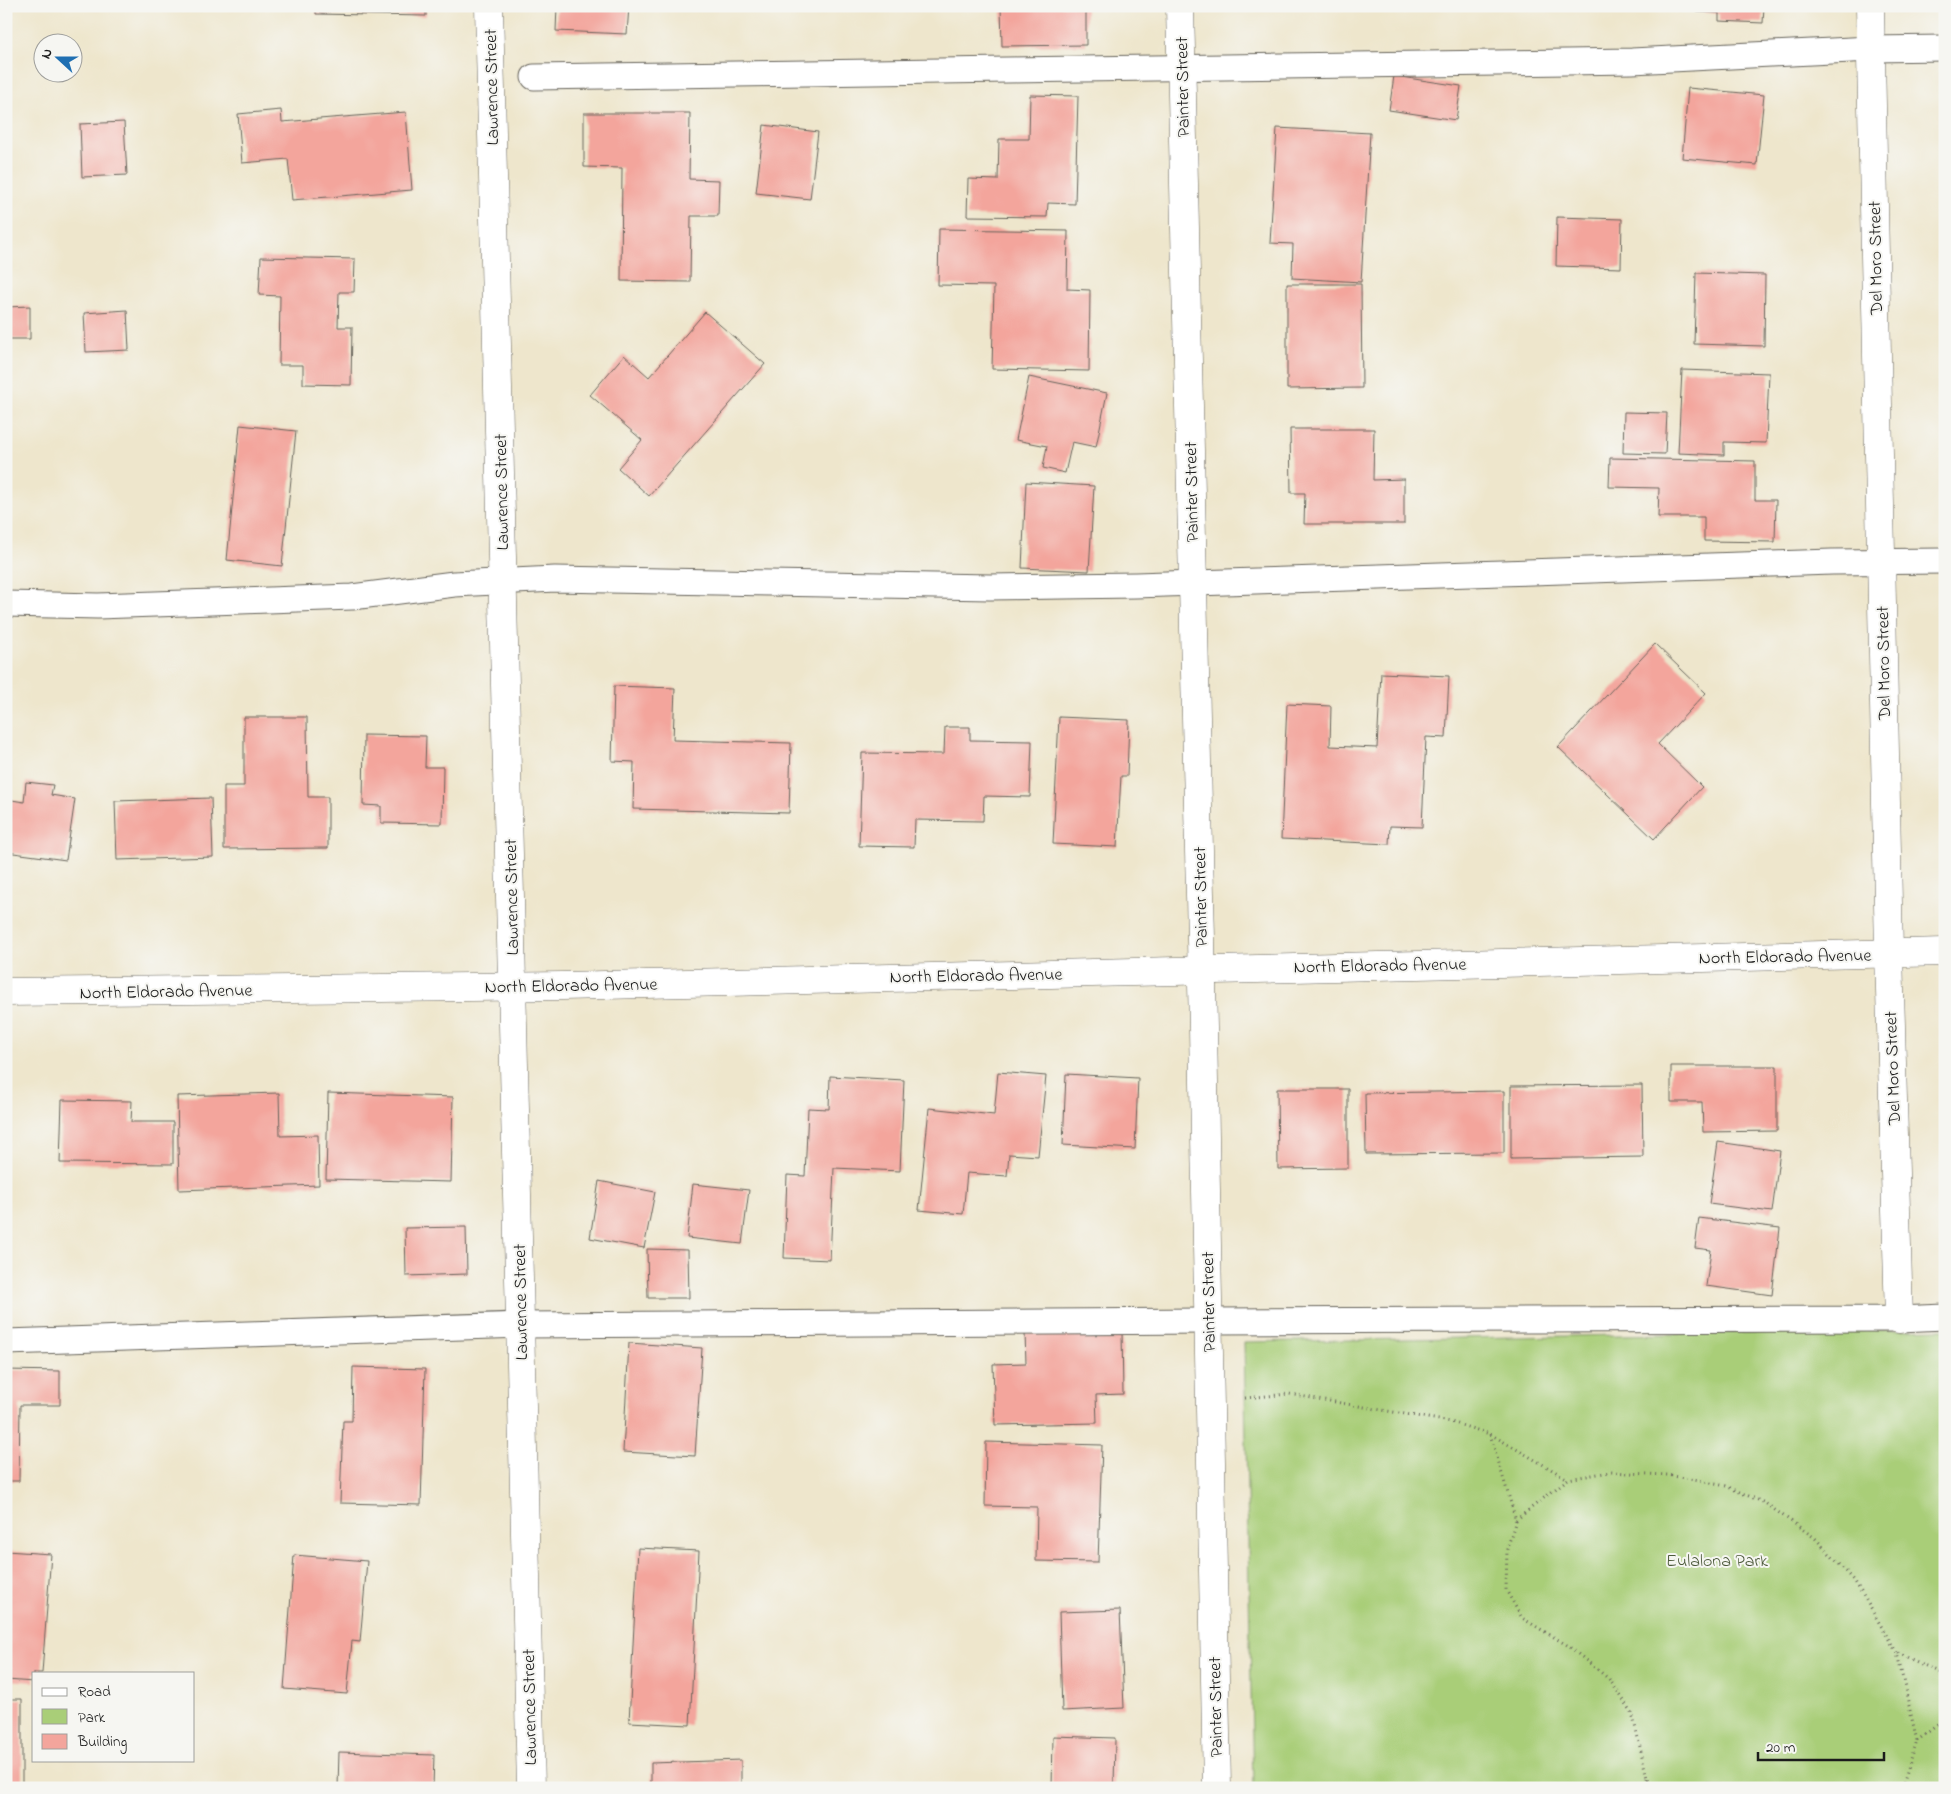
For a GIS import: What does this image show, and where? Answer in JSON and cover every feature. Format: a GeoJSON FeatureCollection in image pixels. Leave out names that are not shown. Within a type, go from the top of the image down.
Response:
{"type":"FeatureCollection","features":[{"type":"Feature","properties":{"kind":"street","name":"Lawrence Street"},"geometry":{"type":"LineString","coordinates":[[489,6],[531,1788]]}},
{"type":"Feature","properties":{"kind":"street","name":"Painter Street"},"geometry":{"type":"LineString","coordinates":[[1180,6],[1217,1788]]}},
{"type":"Feature","properties":{"kind":"street","name":"Del Moro Street"},"geometry":{"type":"LineString","coordinates":[[1870,6],[1889,953],[1899,1319]]}},
{"type":"Feature","properties":{"kind":"street","name":"North Eldorado Avenue"},"geometry":{"type":"LineString","coordinates":[[6,992],[513,987],[1945,952]]}},
{"type":"Feature","properties":{"kind":"lane"},"geometry":{"type":"LineString","coordinates":[[534,77],[1632,61],[1871,49],[1945,48]]}},
{"type":"Feature","properties":{"kind":"lane"},"geometry":{"type":"LineString","coordinates":[[6,604],[98,606],[352,597],[454,584],[555,579],[990,587],[1245,582],[1945,560]]}},
{"type":"Feature","properties":{"kind":"lane"},"geometry":{"type":"LineString","coordinates":[[6,1342],[520,1326],[1208,1320],[1899,1319],[1945,1317]]}},
{"type":"Feature","properties":{"kind":"path"},"geometry":{"type":"LineString","coordinates":[[1210,1401],[1288,1394],[1450,1422],[1490,1434],[1568,1479]]}},
{"type":"Feature","properties":{"kind":"path"},"geometry":{"type":"LineString","coordinates":[[1490,1434],[1516,1520],[1507,1549],[1506,1590],[1522,1618],[1568,1645],[1609,1679],[1632,1712],[1648,1778],[1653,1788]]}},
{"type":"Feature","properties":{"kind":"path"},"geometry":{"type":"LineString","coordinates":[[1516,1520],[1568,1479],[1610,1472],[1668,1475],[1726,1486],[1765,1504],[1815,1538],[1854,1580],[1897,1653],[1917,1741],[1902,1788]]}},
{"type":"Feature","properties":{"kind":"path"},"geometry":{"type":"LineString","coordinates":[[1897,1653],[1945,1675]]}},
{"type":"Feature","properties":{"kind":"path"},"geometry":{"type":"LineString","coordinates":[[1917,1741],[1945,1720]]}},
{"type":"Feature","properties":{"kind":"path"},"geometry":{"type":"LineString","coordinates":[[1643,1788],[1648,1778]]}},
{"type":"Feature","properties":{"kind":"green space","name":"Eulalona Park"},"geometry":{"type":"Polygon","coordinates":[[[1945,1329],[1945,1788],[1253,1788],[1244,1342],[1945,1329]]]}},
{"type":"Feature","properties":{"kind":"building"},"geometry":{"type":"Polygon","coordinates":[[[316,6],[426,6],[426,16],[316,14],[316,6]]]}},
{"type":"Feature","properties":{"kind":"building"},"geometry":{"type":"Polygon","coordinates":[[[557,6],[629,6],[627,34],[556,31],[557,6]]]}},
{"type":"Feature","properties":{"kind":"building"},"geometry":{"type":"Polygon","coordinates":[[[1001,6],[1086,6],[1086,45],[1002,46],[1001,6]]]}},
{"type":"Feature","properties":{"kind":"building"},"geometry":{"type":"Polygon","coordinates":[[[1696,6],[1764,6],[1763,23],[1719,21],[1719,13],[1696,12],[1696,6]]]}},
{"type":"Feature","properties":{"kind":"building"},"geometry":{"type":"Polygon","coordinates":[[[1394,76],[1461,86],[1456,120],[1389,110],[1394,76]]]}},
{"type":"Feature","properties":{"kind":"building"},"geometry":{"type":"Polygon","coordinates":[[[1688,88],[1764,95],[1757,165],[1682,158],[1688,88]]]}},
{"type":"Feature","properties":{"kind":"building"},"geometry":{"type":"Polygon","coordinates":[[[1030,95],[1078,96],[1075,204],[1048,203],[1047,217],[967,216],[968,179],[998,180],[999,139],[1029,139],[1030,95]]]}},
{"type":"Feature","properties":{"kind":"building"},"geometry":{"type":"Polygon","coordinates":[[[281,110],[282,122],[406,112],[412,190],[292,200],[288,159],[242,163],[238,114],[281,110]]]}},
{"type":"Feature","properties":{"kind":"building"},"geometry":{"type":"Polygon","coordinates":[[[584,113],[690,113],[689,179],[719,180],[718,216],[691,216],[690,282],[621,281],[622,168],[584,167],[584,113]]]}},
{"type":"Feature","properties":{"kind":"building"},"geometry":{"type":"Polygon","coordinates":[[[124,122],[127,175],[82,177],[80,124],[124,122]]]}},
{"type":"Feature","properties":{"kind":"building"},"geometry":{"type":"Polygon","coordinates":[[[764,125],[818,132],[810,199],[756,193],[764,125]]]}},
{"type":"Feature","properties":{"kind":"building"},"geometry":{"type":"Polygon","coordinates":[[[1277,128],[1370,133],[1361,282],[1292,278],[1293,244],[1270,243],[1277,128]]]}},
{"type":"Feature","properties":{"kind":"building"},"geometry":{"type":"Polygon","coordinates":[[[1557,217],[1622,219],[1621,268],[1556,266],[1557,217]]]}},
{"type":"Feature","properties":{"kind":"building"},"geometry":{"type":"Polygon","coordinates":[[[939,229],[1068,231],[1067,289],[1090,290],[1089,371],[992,369],[994,286],[938,285],[939,229]]]}},
{"type":"Feature","properties":{"kind":"building"},"geometry":{"type":"Polygon","coordinates":[[[261,257],[355,259],[354,292],[339,292],[338,327],[352,327],[351,385],[303,384],[303,365],[279,365],[280,296],[259,295],[261,257]]]}},
{"type":"Feature","properties":{"kind":"building"},"geometry":{"type":"Polygon","coordinates":[[[1696,273],[1765,275],[1764,346],[1694,344],[1696,273]]]}},
{"type":"Feature","properties":{"kind":"building"},"geometry":{"type":"Polygon","coordinates":[[[1287,284],[1361,284],[1362,388],[1287,389],[1287,284]]]}},
{"type":"Feature","properties":{"kind":"building"},"geometry":{"type":"Polygon","coordinates":[[[30,306],[30,339],[6,339],[6,307],[30,306]]]}},
{"type":"Feature","properties":{"kind":"building"},"geometry":{"type":"Polygon","coordinates":[[[127,310],[129,350],[86,352],[84,313],[127,310]]]}},
{"type":"Feature","properties":{"kind":"building"},"geometry":{"type":"Polygon","coordinates":[[[705,312],[765,364],[649,496],[618,468],[642,440],[590,395],[624,355],[649,377],[705,312]]]}},
{"type":"Feature","properties":{"kind":"building"},"geometry":{"type":"Polygon","coordinates":[[[1682,370],[1769,373],[1766,443],[1724,442],[1724,455],[1678,453],[1682,370]]]}},
{"type":"Feature","properties":{"kind":"building"},"geometry":{"type":"Polygon","coordinates":[[[1029,377],[1107,393],[1096,447],[1072,442],[1065,473],[1043,468],[1047,446],[1016,440],[1029,377]]]}},
{"type":"Feature","properties":{"kind":"building"},"geometry":{"type":"Polygon","coordinates":[[[1624,412],[1667,413],[1665,454],[1623,453],[1624,412]]]}},
{"type":"Feature","properties":{"kind":"building"},"geometry":{"type":"Polygon","coordinates":[[[240,425],[296,431],[282,566],[227,560],[240,425]]]}},
{"type":"Feature","properties":{"kind":"building"},"geometry":{"type":"Polygon","coordinates":[[[1290,429],[1374,429],[1373,480],[1404,479],[1404,524],[1304,524],[1305,493],[1291,493],[1290,429]]]}},
{"type":"Feature","properties":{"kind":"building"},"geometry":{"type":"Polygon","coordinates":[[[1610,458],[1755,461],[1755,500],[1776,500],[1775,542],[1704,541],[1704,517],[1658,517],[1659,488],[1609,487],[1610,458]]]}},
{"type":"Feature","properties":{"kind":"building"},"geometry":{"type":"Polygon","coordinates":[[[1026,482],[1094,486],[1089,571],[1022,568],[1026,482]]]}},
{"type":"Feature","properties":{"kind":"building"},"geometry":{"type":"Polygon","coordinates":[[[1655,644],[1706,693],[1658,744],[1702,787],[1654,839],[1558,747],[1655,644]]]}},
{"type":"Feature","properties":{"kind":"building"},"geometry":{"type":"Polygon","coordinates":[[[1381,673],[1449,676],[1446,738],[1426,737],[1422,827],[1390,826],[1389,844],[1281,839],[1287,704],[1331,706],[1330,746],[1377,748],[1381,673]]]}},
{"type":"Feature","properties":{"kind":"building"},"geometry":{"type":"Polygon","coordinates":[[[614,686],[675,688],[673,740],[791,743],[789,813],[633,809],[634,762],[612,761],[614,686]]]}},
{"type":"Feature","properties":{"kind":"building"},"geometry":{"type":"Polygon","coordinates":[[[244,717],[307,717],[308,797],[328,797],[328,848],[224,849],[224,786],[244,786],[244,717]]]}},
{"type":"Feature","properties":{"kind":"building"},"geometry":{"type":"Polygon","coordinates":[[[1059,717],[1129,720],[1127,776],[1121,776],[1117,847],[1053,844],[1059,717]]]}},
{"type":"Feature","properties":{"kind":"building"},"geometry":{"type":"Polygon","coordinates":[[[945,727],[970,727],[970,740],[1032,741],[1030,797],[984,796],[983,821],[915,820],[914,847],[859,846],[862,753],[944,754],[945,727]]]}},
{"type":"Feature","properties":{"kind":"building"},"geometry":{"type":"Polygon","coordinates":[[[364,735],[426,736],[425,767],[443,767],[442,824],[381,823],[381,806],[363,805],[364,735]]]}},
{"type":"Feature","properties":{"kind":"building"},"geometry":{"type":"Polygon","coordinates":[[[26,782],[53,785],[51,795],[75,799],[66,860],[6,852],[6,799],[24,802],[26,782]]]}},
{"type":"Feature","properties":{"kind":"building"},"geometry":{"type":"Polygon","coordinates":[[[211,798],[213,857],[117,860],[115,801],[211,798]]]}},
{"type":"Feature","properties":{"kind":"building"},"geometry":{"type":"Polygon","coordinates":[[[1671,1066],[1777,1066],[1777,1131],[1703,1132],[1702,1102],[1671,1102],[1671,1066]]]}},
{"type":"Feature","properties":{"kind":"building"},"geometry":{"type":"Polygon","coordinates":[[[998,1072],[1046,1076],[1038,1156],[1009,1154],[1007,1176],[967,1173],[963,1214],[919,1210],[929,1108],[994,1115],[998,1072]]]}},
{"type":"Feature","properties":{"kind":"building"},"geometry":{"type":"Polygon","coordinates":[[[1066,1074],[1138,1078],[1135,1149],[1063,1145],[1066,1074]]]}},
{"type":"Feature","properties":{"kind":"building"},"geometry":{"type":"Polygon","coordinates":[[[830,1076],[904,1080],[900,1171],[834,1168],[830,1260],[784,1258],[787,1175],[805,1176],[808,1108],[829,1109],[830,1076]]]}},
{"type":"Feature","properties":{"kind":"building"},"geometry":{"type":"Polygon","coordinates":[[[1642,1085],[1643,1157],[1511,1159],[1511,1086],[1642,1085]]]}},
{"type":"Feature","properties":{"kind":"building"},"geometry":{"type":"Polygon","coordinates":[[[1277,1089],[1348,1089],[1348,1168],[1278,1169],[1277,1089]]]}},
{"type":"Feature","properties":{"kind":"building"},"geometry":{"type":"Polygon","coordinates":[[[1504,1091],[1504,1153],[1366,1154],[1365,1093],[1504,1091]]]}},
{"type":"Feature","properties":{"kind":"building"},"geometry":{"type":"Polygon","coordinates":[[[279,1093],[280,1136],[318,1135],[319,1185],[179,1190],[177,1096],[279,1093]]]}},
{"type":"Feature","properties":{"kind":"building"},"geometry":{"type":"Polygon","coordinates":[[[328,1093],[453,1097],[451,1182],[326,1179],[328,1093]]]}},
{"type":"Feature","properties":{"kind":"building"},"geometry":{"type":"Polygon","coordinates":[[[62,1100],[132,1101],[131,1122],[173,1122],[173,1164],[60,1163],[62,1100]]]}},
{"type":"Feature","properties":{"kind":"building"},"geometry":{"type":"Polygon","coordinates":[[[1718,1142],[1780,1151],[1772,1212],[1709,1204],[1718,1142]]]}},
{"type":"Feature","properties":{"kind":"building"},"geometry":{"type":"Polygon","coordinates":[[[599,1181],[655,1192],[644,1248],[590,1238],[599,1181]]]}},
{"type":"Feature","properties":{"kind":"building"},"geometry":{"type":"Polygon","coordinates":[[[693,1184],[749,1190],[742,1244],[687,1238],[693,1184]]]}},
{"type":"Feature","properties":{"kind":"building"},"geometry":{"type":"Polygon","coordinates":[[[1699,1218],[1780,1228],[1772,1295],[1706,1286],[1711,1250],[1695,1248],[1699,1218]]]}},
{"type":"Feature","properties":{"kind":"building"},"geometry":{"type":"Polygon","coordinates":[[[466,1227],[467,1274],[406,1276],[405,1228],[466,1227]]]}},
{"type":"Feature","properties":{"kind":"building"},"geometry":{"type":"Polygon","coordinates":[[[647,1249],[688,1250],[689,1298],[648,1298],[647,1249]]]}},
{"type":"Feature","properties":{"kind":"building"},"geometry":{"type":"Polygon","coordinates":[[[1122,1331],[1123,1394],[1096,1395],[1097,1423],[995,1425],[993,1364],[1026,1363],[1025,1333],[1122,1331]]]}},
{"type":"Feature","properties":{"kind":"building"},"geometry":{"type":"Polygon","coordinates":[[[629,1343],[702,1348],[695,1456],[623,1452],[629,1343]]]}},
{"type":"Feature","properties":{"kind":"building"},"geometry":{"type":"Polygon","coordinates":[[[353,1367],[425,1369],[421,1505],[340,1503],[343,1421],[352,1421],[353,1367]]]}},
{"type":"Feature","properties":{"kind":"building"},"geometry":{"type":"Polygon","coordinates":[[[6,1370],[60,1371],[60,1405],[20,1405],[19,1481],[6,1481],[6,1370]]]}},
{"type":"Feature","properties":{"kind":"building"},"geometry":{"type":"Polygon","coordinates":[[[986,1442],[1102,1445],[1098,1562],[1036,1561],[1037,1507],[985,1506],[986,1442]]]}},
{"type":"Feature","properties":{"kind":"building"},"geometry":{"type":"Polygon","coordinates":[[[638,1548],[699,1551],[690,1725],[629,1722],[638,1548]]]}},
{"type":"Feature","properties":{"kind":"building"},"geometry":{"type":"Polygon","coordinates":[[[6,1551],[51,1554],[42,1672],[32,1672],[32,1682],[6,1680],[6,1551]]]}},
{"type":"Feature","properties":{"kind":"building"},"geometry":{"type":"Polygon","coordinates":[[[294,1555],[367,1561],[360,1642],[352,1641],[347,1694],[284,1689],[294,1555]]]}},
{"type":"Feature","properties":{"kind":"building"},"geometry":{"type":"Polygon","coordinates":[[[1120,1610],[1124,1708],[1062,1711],[1059,1612],[1120,1610]]]}},
{"type":"Feature","properties":{"kind":"building"},"geometry":{"type":"Polygon","coordinates":[[[6,1699],[22,1699],[22,1788],[6,1788],[6,1699]]]}},
{"type":"Feature","properties":{"kind":"building"},"geometry":{"type":"Polygon","coordinates":[[[1053,1736],[1115,1738],[1114,1788],[1052,1788],[1053,1736]]]}},
{"type":"Feature","properties":{"kind":"building"},"geometry":{"type":"Polygon","coordinates":[[[339,1752],[434,1755],[433,1788],[338,1788],[339,1752]]]}},
{"type":"Feature","properties":{"kind":"building"},"geometry":{"type":"Polygon","coordinates":[[[741,1760],[741,1788],[651,1788],[651,1763],[741,1760]]]}}]}
